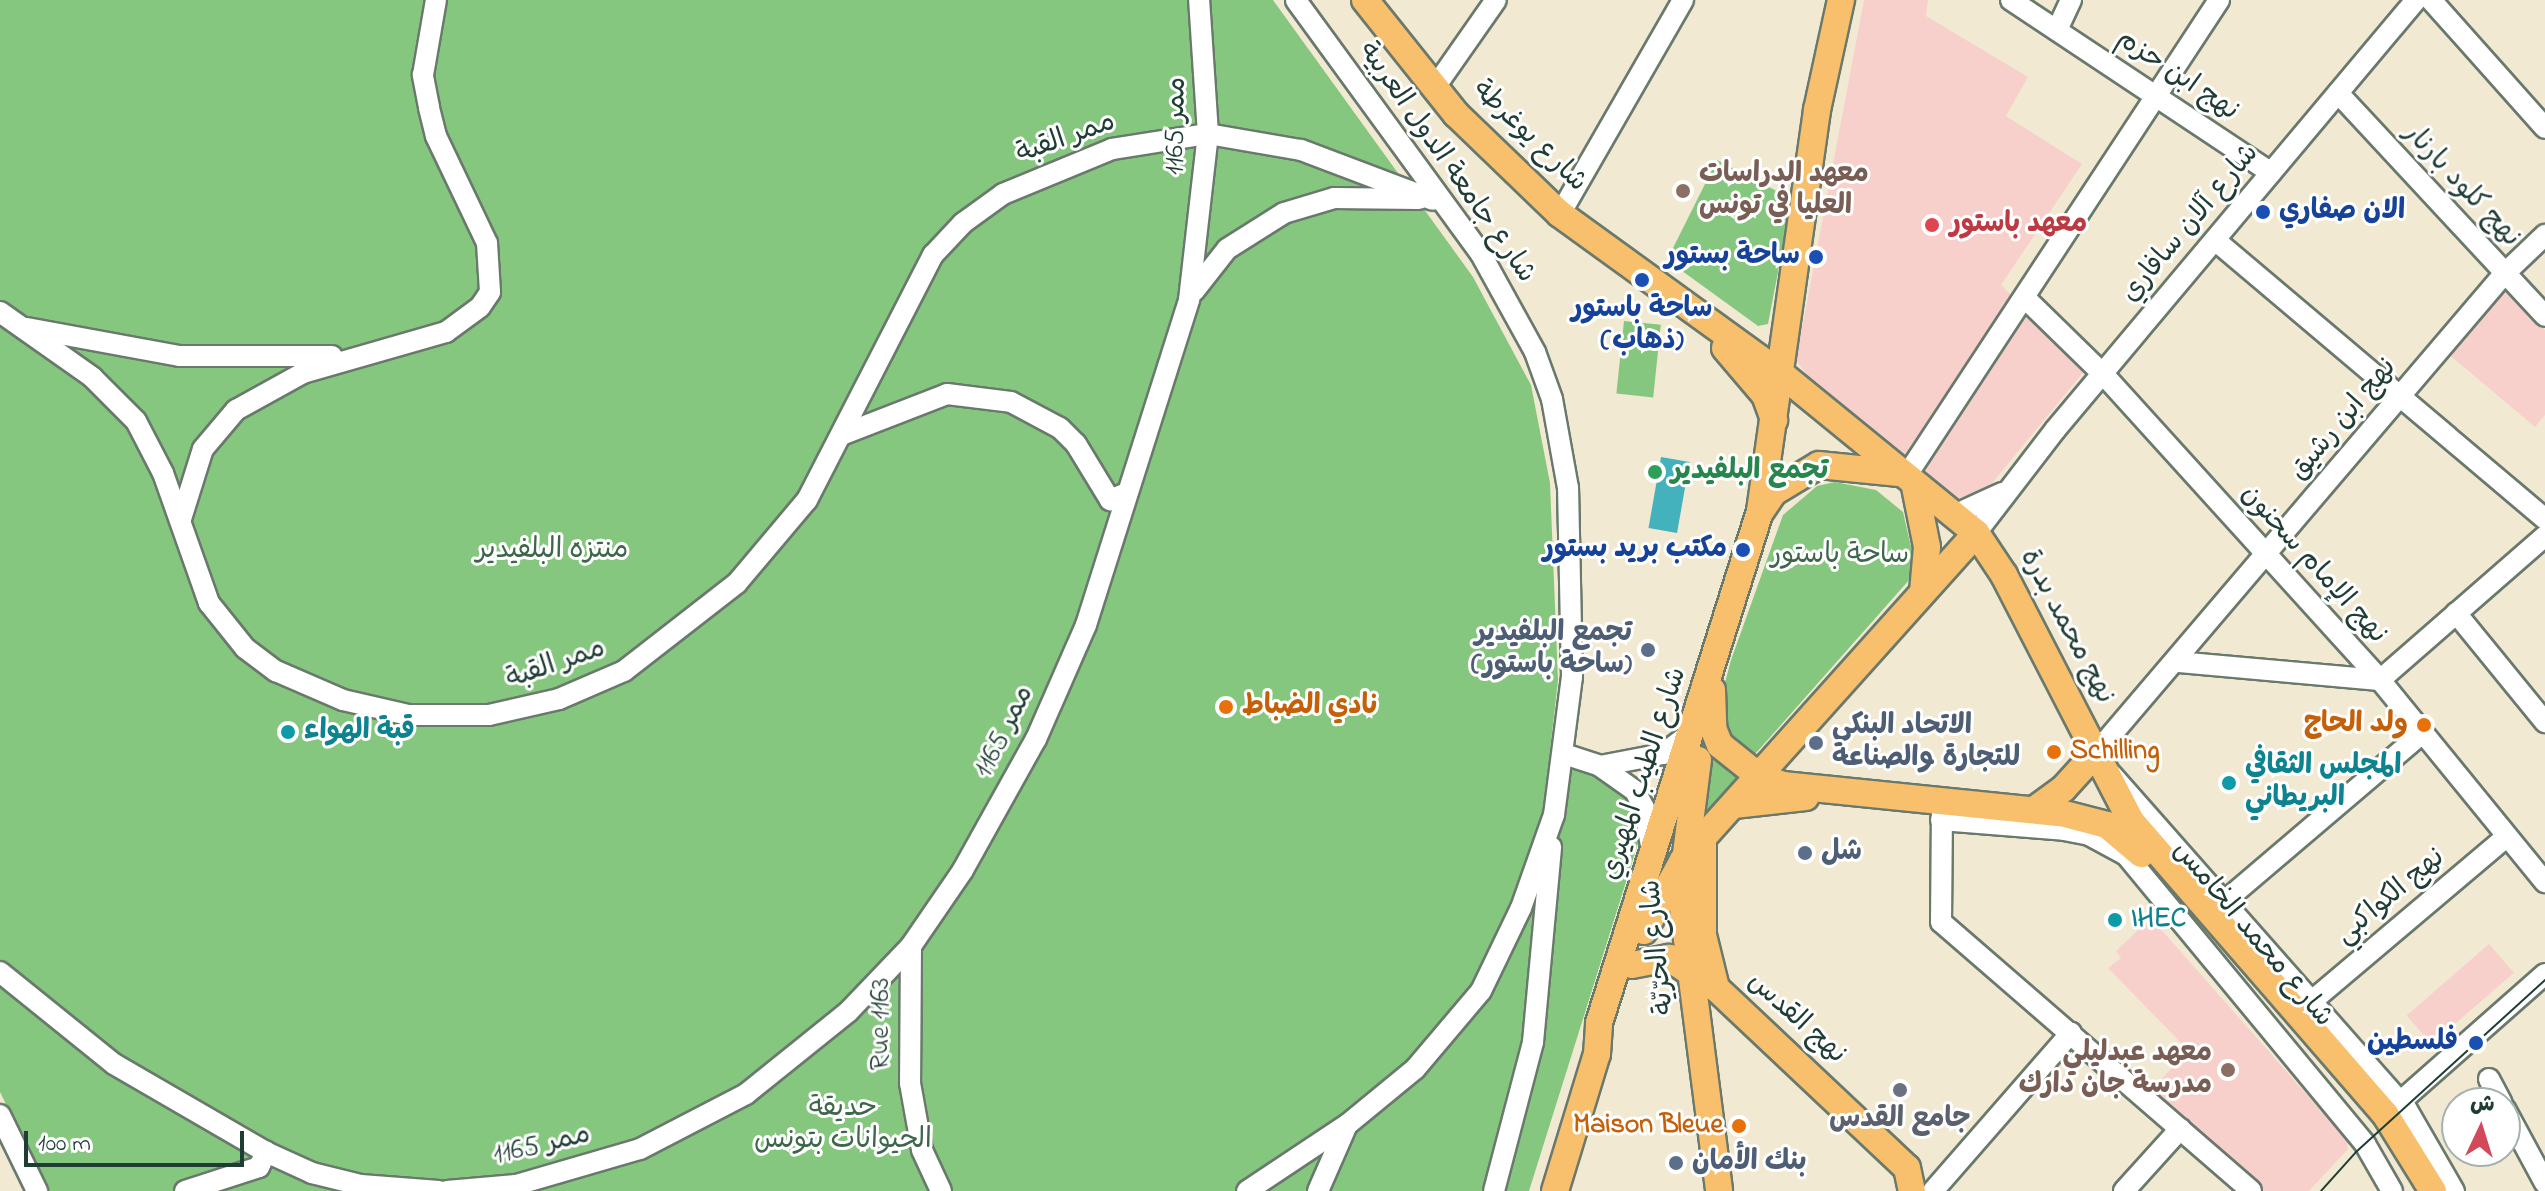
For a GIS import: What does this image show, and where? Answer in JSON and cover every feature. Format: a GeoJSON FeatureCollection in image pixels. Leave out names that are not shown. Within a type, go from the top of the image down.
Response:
{"type":"FeatureCollection","features":[{"type":"Feature","properties":{"kind":"main road","name":"شارع يوغرطة"},"geometry":{"type":"LineString","coordinates":[[1365,0],[1489,150],[1560,214],[1780,373],[1906,479],[1976,533]]}},
{"type":"Feature","properties":{"kind":"main road","name":"شارع الطيب المهيري"},"geometry":{"type":"LineString","coordinates":[[1555,1191],[1597,1054],[1599,1023],[1760,511],[1776,425],[1780,373],[1817,110],[1841,0]]}},
{"type":"Feature","properties":{"kind":"main road","name":"شارع يوغرطة"},"geometry":{"type":"LineString","coordinates":[[1670,296],[1755,381],[1776,425]]}},
{"type":"Feature","properties":{"kind":"main road"},"geometry":{"type":"LineString","coordinates":[[1760,511],[1774,492],[1819,465],[1906,479],[1927,547],[1923,592]]}},
{"type":"Feature","properties":{"kind":"main road"},"geometry":{"type":"LineString","coordinates":[[1597,1054],[1613,1026],[1656,903],[1683,860],[1976,533]]}},
{"type":"Feature","properties":{"kind":"main road","name":"نهج محمد بدرة"},"geometry":{"type":"LineString","coordinates":[[1976,533],[2004,575],[2098,761]]}},
{"type":"Feature","properties":{"kind":"main road","name":"شارع الحرّيّة"},"geometry":{"type":"LineString","coordinates":[[1719,643],[1683,860],[1690,972],[1719,1191]]}},
{"type":"Feature","properties":{"kind":"main road"},"geometry":{"type":"LineString","coordinates":[[1711,698],[1713,728],[1720,745],[1760,777],[1832,794]]}},
{"type":"Feature","properties":{"kind":"main road"},"geometry":{"type":"LineString","coordinates":[[2034,810],[2098,761]]}},
{"type":"Feature","properties":{"kind":"main road","name":"شارع محمد الخامس"},"geometry":{"type":"LineString","coordinates":[[2098,761],[2131,821],[2393,1108],[2433,1191]]}},
{"type":"Feature","properties":{"kind":"main road"},"geometry":{"type":"LineString","coordinates":[[1734,805],[1832,794]]}},
{"type":"Feature","properties":{"kind":"main road","name":"شارع محمد الخامس"},"geometry":{"type":"LineString","coordinates":[[1832,794],[1942,811],[2034,810],[2088,818],[2121,834],[2378,1131],[2415,1191]]}},
{"type":"Feature","properties":{"kind":"main road","name":"نهج القدس"},"geometry":{"type":"LineString","coordinates":[[1703,837],[1706,959],[1728,1004],[1909,1179]]}},
{"type":"Feature","properties":{"kind":"main road"},"geometry":{"type":"LineString","coordinates":[[1632,965],[1643,958],[1669,958],[1690,972]]}},
{"type":"Feature","properties":{"kind":"main road"},"geometry":{"type":"LineString","coordinates":[[1698,1021],[1713,1006],[1728,1004]]}},
{"type":"Feature","properties":{"kind":"street"},"geometry":{"type":"LineString","coordinates":[[181,519],[203,449],[236,410],[272,387],[348,356],[446,332],[472,315],[490,292],[487,243],[436,136],[423,75],[436,0]]}},
{"type":"Feature","properties":{"kind":"street","name":"ممر 1165"},"geometry":{"type":"LineString","coordinates":[[447,1191],[516,1185],[640,1149],[679,1132],[746,1094],[800,1054],[911,946],[963,870],[1036,739],[1086,625],[1124,494],[1157,410],[1189,300],[1208,134],[1199,0]]}},
{"type":"Feature","properties":{"kind":"street","name":"شارع جامعة الدول العربية"},"geometry":{"type":"LineString","coordinates":[[1296,0],[1505,294],[1535,352],[1563,443],[1573,582],[1564,754],[1554,815]]}},
{"type":"Feature","properties":{"kind":"street"},"geometry":{"type":"LineString","coordinates":[[1435,87],[1496,0]]}},
{"type":"Feature","properties":{"kind":"street"},"geometry":{"type":"LineString","coordinates":[[1560,214],[1683,0]]}},
{"type":"Feature","properties":{"kind":"street","name":"نهج ابن حزم"},"geometry":{"type":"LineString","coordinates":[[2011,0],[2271,173]]}},
{"type":"Feature","properties":{"kind":"street"},"geometry":{"type":"LineString","coordinates":[[2057,30],[2071,0]]}},
{"type":"Feature","properties":{"kind":"street"},"geometry":{"type":"LineString","coordinates":[[1906,479],[2159,99],[2219,0]]}},
{"type":"Feature","properties":{"kind":"street","name":"شارع آلان سافاري"},"geometry":{"type":"LineString","coordinates":[[1976,533],[2103,374],[2416,0]]}},
{"type":"Feature","properties":{"kind":"street"},"geometry":{"type":"LineString","coordinates":[[2431,0],[2545,128]]}},
{"type":"Feature","properties":{"kind":"street","name":"نهج كلود بارنار"},"geometry":{"type":"LineString","coordinates":[[2338,93],[2545,316]]}},
{"type":"Feature","properties":{"kind":"street","name":"ممر القبة"},"geometry":{"type":"LineString","coordinates":[[5,319],[92,377],[136,421],[181,519],[216,617],[276,671],[376,709],[448,718],[489,715],[591,687],[687,627],[737,583],[784,531],[844,434],[906,299],[933,255],[963,223],[1003,194],[1077,160],[1140,143],[1208,134],[1301,150],[1439,202]]}},
{"type":"Feature","properties":{"kind":"street"},"geometry":{"type":"LineString","coordinates":[[1189,300],[1227,249],[1284,213],[1334,198],[1439,202]]}},
{"type":"Feature","properties":{"kind":"street","name":"نهج ابن رشيق"},"geometry":{"type":"LineString","coordinates":[[2098,761],[2400,396],[2504,274],[2545,235]]}},
{"type":"Feature","properties":{"kind":"street"},"geometry":{"type":"LineString","coordinates":[[2215,240],[2545,519]]}},
{"type":"Feature","properties":{"kind":"street","name":"نهج الإمام سحنون"},"geometry":{"type":"LineString","coordinates":[[2025,298],[2103,374],[2380,680],[2421,734],[2545,882]]}},
{"type":"Feature","properties":{"kind":"street"},"geometry":{"type":"LineString","coordinates":[[5,319],[179,356],[348,356]]}},
{"type":"Feature","properties":{"kind":"street"},"geometry":{"type":"LineString","coordinates":[[844,434],[947,394],[1011,402],[1060,428],[1076,444],[1110,500],[1124,494]]}},
{"type":"Feature","properties":{"kind":"street"},"geometry":{"type":"LineString","coordinates":[[1952,516],[2012,486]]}},
{"type":"Feature","properties":{"kind":"street"},"geometry":{"type":"LineString","coordinates":[[2178,662],[2380,680],[2545,536]]}},
{"type":"Feature","properties":{"kind":"street"},"geometry":{"type":"LineString","coordinates":[[2456,613],[2545,722]]}},
{"type":"Feature","properties":{"kind":"street"},"geometry":{"type":"LineString","coordinates":[[1600,766],[1663,754],[1690,734]]}},
{"type":"Feature","properties":{"kind":"street"},"geometry":{"type":"LineString","coordinates":[[2225,901],[2421,734]]}},
{"type":"Feature","properties":{"kind":"street"},"geometry":{"type":"LineString","coordinates":[[1564,754],[1600,766],[1621,778],[1639,799],[1653,855]]}},
{"type":"Feature","properties":{"kind":"street"},"geometry":{"type":"LineString","coordinates":[[2098,761],[2120,780],[2312,1001],[2454,1191]]}},
{"type":"Feature","properties":{"kind":"street"},"geometry":{"type":"LineString","coordinates":[[2251,1191],[1941,922],[1942,811],[2089,835],[2126,855],[2365,1144],[2392,1191]]}},
{"type":"Feature","properties":{"kind":"street"},"geometry":{"type":"LineString","coordinates":[[1247,1191],[1348,1124],[1440,1043],[1481,991],[1521,908],[1554,815]]}},
{"type":"Feature","properties":{"kind":"street"},"geometry":{"type":"LineString","coordinates":[[1494,1191],[1533,1042],[1554,815]]}},
{"type":"Feature","properties":{"kind":"street","name":"نهج الكواكبي"},"geometry":{"type":"LineString","coordinates":[[2312,1001],[2506,837]]}},
{"type":"Feature","properties":{"kind":"street","name":"Rue 1163"},"geometry":{"type":"LineString","coordinates":[[911,946],[910,1083],[922,1150],[941,1191]]}},
{"type":"Feature","properties":{"kind":"street"},"geometry":{"type":"LineString","coordinates":[[0,972],[114,1064],[266,1152],[312,1173],[361,1185],[439,1191]]}},
{"type":"Feature","properties":{"kind":"street"},"geometry":{"type":"LineString","coordinates":[[2393,1108],[2545,974]]}},
{"type":"Feature","properties":{"kind":"street"},"geometry":{"type":"LineString","coordinates":[[1942,1188],[2071,1033]]}},
{"type":"Feature","properties":{"kind":"street"},"geometry":{"type":"LineString","coordinates":[[2489,1079],[2493,1087]]}},
{"type":"Feature","properties":{"kind":"street"},"geometry":{"type":"LineString","coordinates":[[0,1115],[31,1187]]}},
{"type":"Feature","properties":{"kind":"street"},"geometry":{"type":"LineString","coordinates":[[1318,1191],[1348,1124]]}},
{"type":"Feature","properties":{"kind":"street"},"geometry":{"type":"LineString","coordinates":[[2124,1191],[2180,1129]]}},
{"type":"Feature","properties":{"kind":"street"},"geometry":{"type":"LineString","coordinates":[[2521,1139],[2545,1183]]}},
{"type":"Feature","properties":{"kind":"street"},"geometry":{"type":"LineString","coordinates":[[185,1191],[259,1167],[266,1152]]}},
{"type":"Feature","properties":{"kind":"street","name":"نهج القدس"},"geometry":{"type":"LineString","coordinates":[[1909,1179],[1942,1188]]}},
{"type":"Feature","properties":{"kind":"shaded area","name":"معهد باستور"},"geometry":{"type":"Polygon","coordinates":[[[1864,0],[1928,0],[1926,16],[2028,77],[2006,116],[2082,164],[2001,285],[2086,369],[1984,493],[1969,498],[1951,497],[1820,393],[1796,360],[1864,0]]]}},
{"type":"Feature","properties":{"kind":"shaded area"},"geometry":{"type":"Polygon","coordinates":[[[2501,286],[2545,330],[2545,415],[2535,427],[2446,352],[2501,286]]]}},
{"type":"Feature","properties":{"kind":"shaded area","name":"معهد عبدليلي مدرسة جان دارك"},"geometry":{"type":"Polygon","coordinates":[[[2151,918],[2347,1140],[2348,1149],[2309,1191],[2263,1191],[2152,1090],[2188,1050],[2108,968],[2121,958],[2116,951],[2151,918]]]}},
{"type":"Feature","properties":{"kind":"shaded area"},"geometry":{"type":"Polygon","coordinates":[[[2489,944],[2514,973],[2432,1044],[2407,1016],[2489,944]]]}},
{"type":"Feature","properties":{"kind":"green space","name":"منتزه البلفيدير"},"geometry":{"type":"Polygon","coordinates":[[[0,0],[1273,0],[1473,277],[1531,385],[1550,483],[1558,680],[1549,760],[1602,768],[1636,805],[1641,834],[1529,1191],[48,1191],[0,1092],[0,0]]]}},
{"type":"Feature","properties":{"kind":"green space"},"geometry":{"type":"Polygon","coordinates":[[[1717,160],[1792,199],[1768,324],[1758,326],[1667,260],[1717,160]]]}},
{"type":"Feature","properties":{"kind":"green space"},"geometry":{"type":"Polygon","coordinates":[[[1624,321],[1661,325],[1653,397],[1616,394],[1624,321]]]}},
{"type":"Feature","properties":{"kind":"green space","name":"ساحة باستور"},"geometry":{"type":"Polygon","coordinates":[[[1835,482],[1876,490],[1903,512],[1911,547],[1910,579],[1756,753],[1749,753],[1736,743],[1725,720],[1723,690],[1731,660],[1783,515],[1817,486],[1835,482]]]}},
{"type":"Feature","properties":{"kind":"green space"},"geometry":{"type":"Polygon","coordinates":[[[1706,737],[1740,776],[1693,833],[1695,804],[1706,737]]]}},
{"type":"Feature","properties":{"kind":"water"},"geometry":{"type":"Polygon","coordinates":[[[1661,457],[1690,462],[1677,533],[1648,528],[1661,457]]]}},
{"type":"Feature","properties":{"kind":"tram line"},"geometry":{"type":"LineString","coordinates":[[2321,1191],[2356,1152],[2545,980]]}},
{"type":"Feature","properties":{"kind":"place","name":"معهد الدراسات العليا في تونس"},"geometry":{"type":"Point","coordinates":[1683,191]}},
{"type":"Feature","properties":{"kind":"place","name":"الان صفاري"},"geometry":{"type":"Point","coordinates":[2263,212]}},
{"type":"Feature","properties":{"kind":"place","name":"معهد باستور"},"geometry":{"type":"Point","coordinates":[1932,225]}},
{"type":"Feature","properties":{"kind":"place","name":"ساحة بستور"},"geometry":{"type":"Point","coordinates":[1816,257]}},
{"type":"Feature","properties":{"kind":"place","name":"ساحة باستور (ذهاب)"},"geometry":{"type":"Point","coordinates":[1642,280]}},
{"type":"Feature","properties":{"kind":"place","name":"تجمع البلفيدير"},"geometry":{"type":"Point","coordinates":[1655,472]}},
{"type":"Feature","properties":{"kind":"place","name":"مكتب بريد بستور"},"geometry":{"type":"Point","coordinates":[1743,550]}},
{"type":"Feature","properties":{"kind":"place","name":"تجمع البلفيدير (ساحة باستور)"},"geometry":{"type":"Point","coordinates":[1648,650]}},
{"type":"Feature","properties":{"kind":"place","name":"نادي الضباط"},"geometry":{"type":"Point","coordinates":[1226,707]}},
{"type":"Feature","properties":{"kind":"place","name":"ولد الحاج"},"geometry":{"type":"Point","coordinates":[2424,725]}},
{"type":"Feature","properties":{"kind":"place","name":"قبة الهواء"},"geometry":{"type":"Point","coordinates":[288,732]}},
{"type":"Feature","properties":{"kind":"place","name":"الاتحاد البنكي للتجارة والصناعة"},"geometry":{"type":"Point","coordinates":[1816,743]}},
{"type":"Feature","properties":{"kind":"place","name":"Schilling"},"geometry":{"type":"Point","coordinates":[2054,752]}},
{"type":"Feature","properties":{"kind":"place","name":"المجلس الثقافي البريطاني"},"geometry":{"type":"Point","coordinates":[2229,783]}},
{"type":"Feature","properties":{"kind":"place","name":"شل"},"geometry":{"type":"Point","coordinates":[1805,853]}},
{"type":"Feature","properties":{"kind":"place","name":"IHEC"},"geometry":{"type":"Point","coordinates":[2115,920]}},
{"type":"Feature","properties":{"kind":"place","name":"فلسطين"},"geometry":{"type":"Point","coordinates":[2476,1043]}},
{"type":"Feature","properties":{"kind":"place","name":"معهد عبدليلي مدرسة جان دارك"},"geometry":{"type":"Point","coordinates":[2228,1070]}},
{"type":"Feature","properties":{"kind":"place","name":"جامع القدس"},"geometry":{"type":"Point","coordinates":[1900,1090]}},
{"type":"Feature","properties":{"kind":"place","name":"Maison Bleue"},"geometry":{"type":"Point","coordinates":[1739,1126]}},
{"type":"Feature","properties":{"kind":"place","name":"بنك الأمان"},"geometry":{"type":"Point","coordinates":[1676,1163]}},
{"type":"Feature","properties":{"kind":"park label","name":"حديقة الحيوانات بتونس"},"geometry":{"type":"Point","coordinates":[843,1125]}}]}
